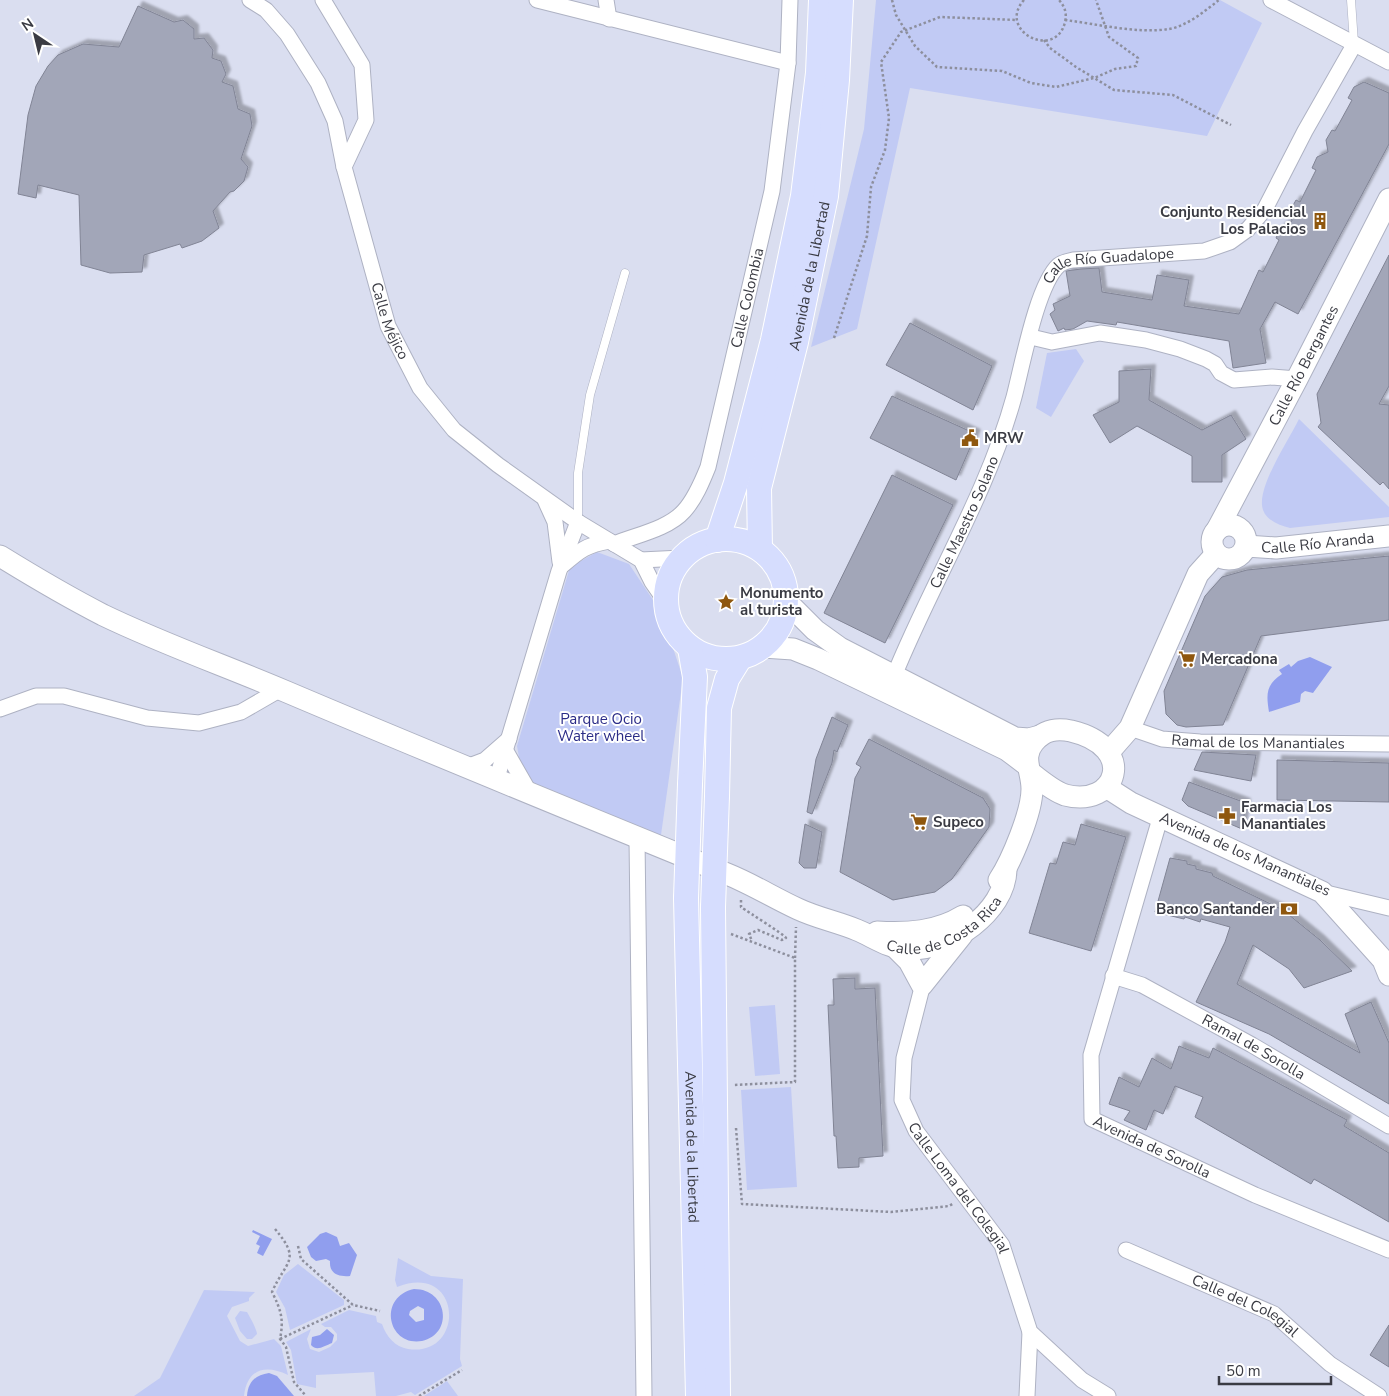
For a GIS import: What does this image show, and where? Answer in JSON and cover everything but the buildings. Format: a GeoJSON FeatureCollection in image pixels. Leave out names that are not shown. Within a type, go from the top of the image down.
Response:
{"type":"FeatureCollection","features":[{"type":"Feature","properties":{"kind":"main road","name":"Avenida de la Libertad"},"geometry":{"type":"LineString","coordinates":[[718,540],[736,483],[773,340],[803,196],[818,73],[821,0]]}},
{"type":"Feature","properties":{"kind":"main road","name":"Avenida de la Libertad"},"geometry":{"type":"LineString","coordinates":[[760,550],[759,488],[796,342],[826,196],[838,80],[841,0]]}},
{"type":"Feature","properties":{"kind":"main road","name":"Calle Río Bergantes"},"geometry":{"type":"LineString","coordinates":[[1217,530],[1389,199]]}},
{"type":"Feature","properties":{"kind":"main road"},"geometry":{"type":"LineString","coordinates":[[1225,525],[1235,526],[1246,536],[1246,546],[1242,554],[1232,560],[1226,560],[1216,554],[1212,543],[1217,530],[1225,525]]}},
{"type":"Feature","properties":{"kind":"main road","name":"Calle Río Aranda"},"geometry":{"type":"LineString","coordinates":[[1246,546],[1276,548],[1389,536]]}},
{"type":"Feature","properties":{"kind":"main road"},"geometry":{"type":"LineString","coordinates":[[718,540],[747,543],[760,550],[774,563],[784,581],[786,601],[780,626],[763,647],[740,658],[714,658],[690,648],[676,634],[668,615],[666,602],[671,575],[682,558],[698,546],[718,540]]}},
{"type":"Feature","properties":{"kind":"main road"},"geometry":{"type":"LineString","coordinates":[[1108,752],[1130,728],[1198,574],[1216,554]]}},
{"type":"Feature","properties":{"kind":"main road","name":"Calle de Costa Rica"},"geometry":{"type":"LineString","coordinates":[[0,556],[104,615],[531,796],[737,878],[796,909],[860,931],[876,941],[894,939],[942,926],[960,917],[984,898],[1006,870],[1029,815],[1032,790],[1028,768]]}},
{"type":"Feature","properties":{"kind":"main road"},"geometry":{"type":"LineString","coordinates":[[786,601],[815,630],[840,648],[1015,738],[1029,739],[1040,736],[1050,730],[1073,732],[1096,741],[1108,752],[1115,766],[1106,787],[1089,795],[1065,795],[1029,815]]}},
{"type":"Feature","properties":{"kind":"main road"},"geometry":{"type":"LineString","coordinates":[[763,647],[793,649],[818,659],[1007,750],[1065,795]]}},
{"type":"Feature","properties":{"kind":"main road","name":"Avenida de la Libertad"},"geometry":{"type":"LineString","coordinates":[[690,648],[696,677],[686,898],[698,1396]]}},
{"type":"Feature","properties":{"kind":"main road","name":"Avenida de la Libertad"},"geometry":{"type":"LineString","coordinates":[[718,1396],[713,918],[719,708],[727,679],[740,658]]}},
{"type":"Feature","properties":{"kind":"main road"},"geometry":{"type":"LineString","coordinates":[[1028,768],[1027,753],[1040,736]]}},
{"type":"Feature","properties":{"kind":"main road","name":"Avenida de los Manantiales"},"geometry":{"type":"LineString","coordinates":[[1106,787],[1131,803],[1322,892]]}},
{"type":"Feature","properties":{"kind":"main road","name":"Calle de Costa Rica"},"geometry":{"type":"LineString","coordinates":[[894,939],[908,949],[930,947],[957,935],[984,917],[999,898],[1006,884],[1006,870]]}},
{"type":"Feature","properties":{"kind":"main road"},"geometry":{"type":"LineString","coordinates":[[1322,892],[1383,960],[1389,975]]}},
{"type":"Feature","properties":{"kind":"main road"},"geometry":{"type":"LineString","coordinates":[[930,947],[931,939],[936,934],[962,923],[975,914],[984,898]]}},
{"type":"Feature","properties":{"kind":"main road"},"geometry":{"type":"LineString","coordinates":[[894,939],[922,985],[968,928]]}},
{"type":"Feature","properties":{"kind":"street","name":"Calle Méjico"},"geometry":{"type":"LineString","coordinates":[[250,0],[266,10],[287,34],[318,83],[334,122],[344,167],[388,326],[420,388],[454,430],[578,522],[641,560]]}},
{"type":"Feature","properties":{"kind":"street"},"geometry":{"type":"LineString","coordinates":[[323,0],[362,65],[366,120],[344,167]]}},
{"type":"Feature","properties":{"kind":"street"},"geometry":{"type":"LineString","coordinates":[[537,0],[788,63]]}},
{"type":"Feature","properties":{"kind":"street"},"geometry":{"type":"LineString","coordinates":[[606,0],[609,19]]}},
{"type":"Feature","properties":{"kind":"street","name":"Calle Colombia"},"geometry":{"type":"LineString","coordinates":[[560,568],[580,549],[590,544],[612,542],[661,526],[684,512],[698,491],[708,467],[772,191],[788,63],[790,0]]}},
{"type":"Feature","properties":{"kind":"street"},"geometry":{"type":"LineString","coordinates":[[1271,0],[1389,62]]}},
{"type":"Feature","properties":{"kind":"street","name":"Calle Río Guadalope"},"geometry":{"type":"LineString","coordinates":[[1030,337],[1043,290],[1050,276],[1060,264],[1100,256],[1172,255],[1204,251],[1230,242],[1248,229],[1265,209],[1305,131],[1354,44]]}},
{"type":"Feature","properties":{"kind":"street"},"geometry":{"type":"LineString","coordinates":[[1030,337],[1052,342],[1100,333],[1180,349],[1206,358],[1215,364],[1221,373],[1234,380],[1272,377],[1297,379]]}},
{"type":"Feature","properties":{"kind":"street","name":"Calle Maestro Solano"},"geometry":{"type":"LineString","coordinates":[[894,676],[995,455],[1012,405],[1030,337]]}},
{"type":"Feature","properties":{"kind":"street"},"geometry":{"type":"LineString","coordinates":[[544,498],[555,522],[560,568]]}},
{"type":"Feature","properties":{"kind":"street"},"geometry":{"type":"LineString","coordinates":[[496,781],[560,568],[578,522]]}},
{"type":"Feature","properties":{"kind":"street"},"geometry":{"type":"LineString","coordinates":[[666,602],[652,582],[641,560],[682,558]]}},
{"type":"Feature","properties":{"kind":"street"},"geometry":{"type":"LineString","coordinates":[[0,709],[36,696],[64,696],[146,718],[199,723],[241,712],[281,689]]}},
{"type":"Feature","properties":{"kind":"street","name":"Ramal de los Manantiales"},"geometry":{"type":"LineString","coordinates":[[1130,728],[1162,739],[1200,742],[1389,744]]}},
{"type":"Feature","properties":{"kind":"street"},"geometry":{"type":"LineString","coordinates":[[464,768],[485,760],[508,746]]}},
{"type":"Feature","properties":{"kind":"street"},"geometry":{"type":"LineString","coordinates":[[508,746],[531,796]]}},
{"type":"Feature","properties":{"kind":"street","name":"Avenida de Sorolla"},"geometry":{"type":"LineString","coordinates":[[1160,816],[1091,1055],[1092,1120],[1255,1195],[1389,1250]]}},
{"type":"Feature","properties":{"kind":"street"},"geometry":{"type":"LineString","coordinates":[[637,839],[644,1396]]}},
{"type":"Feature","properties":{"kind":"street","name":"Avenida de los Manantiales"},"geometry":{"type":"LineString","coordinates":[[1322,892],[1389,908]]}},
{"type":"Feature","properties":{"kind":"street","name":"Calle Loma del Colegial"},"geometry":{"type":"LineString","coordinates":[[930,947],[904,1058],[902,1100],[916,1131],[1002,1246],[1030,1332],[1082,1380],[1108,1396]]}},
{"type":"Feature","properties":{"kind":"street","name":"Ramal de Sorolla"},"geometry":{"type":"LineString","coordinates":[[1113,976],[1142,985],[1252,1045],[1389,1126]]}},
{"type":"Feature","properties":{"kind":"street","name":"Calle del Colegial"},"geometry":{"type":"LineString","coordinates":[[1126,1250],[1274,1314],[1330,1364],[1380,1396]]}},
{"type":"Feature","properties":{"kind":"street"},"geometry":{"type":"LineString","coordinates":[[1027,1396],[1030,1332]]}},
{"type":"Feature","properties":{"kind":"lane"},"geometry":{"type":"LineString","coordinates":[[1351,0],[1354,44]]}},
{"type":"Feature","properties":{"kind":"lane"},"geometry":{"type":"LineString","coordinates":[[578,522],[578,473],[590,395],[625,273]]}},
{"type":"Feature","properties":{"kind":"path"},"geometry":{"type":"LineString","coordinates":[[892,0],[896,15],[915,46],[936,67],[1002,71],[1031,83],[1056,87],[1094,78],[1114,69],[1136,66],[1138,58],[1109,37],[1096,0]]}},
{"type":"Feature","properties":{"kind":"path"},"geometry":{"type":"LineString","coordinates":[[1024,0],[1020,5],[1017,20],[1021,30],[1035,40],[1044,40],[1059,34],[1065,20],[1064,7],[1060,0]]}},
{"type":"Feature","properties":{"kind":"path"},"geometry":{"type":"LineString","coordinates":[[1065,20],[1127,29],[1169,29],[1186,22],[1219,0]]}},
{"type":"Feature","properties":{"kind":"path"},"geometry":{"type":"LineString","coordinates":[[834,338],[867,236],[871,187],[885,150],[889,118],[882,62],[901,32],[940,17],[1017,20]]}},
{"type":"Feature","properties":{"kind":"path"},"geometry":{"type":"LineString","coordinates":[[1044,40],[1050,48],[1114,90],[1173,95],[1231,125]]}},
{"type":"Feature","properties":{"kind":"path"},"geometry":{"type":"LineString","coordinates":[[737,878],[741,907],[766,926],[784,934],[786,938],[782,940],[758,930],[749,934],[752,942]]}},
{"type":"Feature","properties":{"kind":"path"},"geometry":{"type":"LineString","coordinates":[[733,1095],[732,1085],[795,1082],[796,909]]}},
{"type":"Feature","properties":{"kind":"path"},"geometry":{"type":"LineString","coordinates":[[713,918],[752,942],[795,958]]}},
{"type":"Feature","properties":{"kind":"path"},"geometry":{"type":"LineString","coordinates":[[736,1125],[742,1204],[891,1212],[949,1206],[966,1197]]}},
{"type":"Feature","properties":{"kind":"path"},"geometry":{"type":"LineString","coordinates":[[275,1228],[289,1245],[290,1256],[288,1267],[272,1292],[279,1305],[283,1323],[280,1339],[286,1347],[294,1382],[306,1396]]}},
{"type":"Feature","properties":{"kind":"path"},"geometry":{"type":"LineString","coordinates":[[298,1246],[301,1259],[354,1305],[380,1311]]}},
{"type":"Feature","properties":{"kind":"path"},"geometry":{"type":"LineString","coordinates":[[280,1339],[354,1305]]}},
{"type":"Feature","properties":{"kind":"path"},"geometry":{"type":"LineString","coordinates":[[419,1396],[462,1370]]}},
{"type":"Feature","properties":{"kind":"green space"},"geometry":{"type":"Polygon","coordinates":[[[876,0],[1220,0],[1262,23],[1207,136],[910,88],[857,329],[811,347],[864,129],[876,0]]]}},
{"type":"Feature","properties":{"kind":"green space"},"geometry":{"type":"Polygon","coordinates":[[[1076,349],[1084,361],[1051,417],[1036,408],[1047,353],[1076,349]]]}},
{"type":"Feature","properties":{"kind":"green space"},"geometry":{"type":"Polygon","coordinates":[[[1299,419],[1389,507],[1389,517],[1290,528],[1268,518],[1262,505],[1266,485],[1276,461],[1299,419]]]}},
{"type":"Feature","properties":{"kind":"green space","name":"Parque Ocio Water wheel"},"geometry":{"type":"Polygon","coordinates":[[[597,552],[629,564],[661,612],[683,678],[661,835],[538,788],[522,774],[517,746],[570,567],[597,552]]]}},
{"type":"Feature","properties":{"kind":"green space"},"geometry":{"type":"Polygon","coordinates":[[[775,1005],[780,1074],[755,1076],[749,1007],[775,1005]]]}},
{"type":"Feature","properties":{"kind":"green space"},"geometry":{"type":"Polygon","coordinates":[[[791,1087],[797,1187],[747,1190],[741,1090],[791,1087]]]}},
{"type":"Feature","properties":{"kind":"green space"},"geometry":{"type":"Polygon","coordinates":[[[398,1258],[431,1276],[463,1279],[460,1359],[462,1366],[415,1395],[411,1392],[396,1396],[376,1396],[374,1372],[316,1375],[316,1388],[297,1384],[291,1350],[286,1342],[311,1329],[307,1339],[310,1349],[319,1352],[330,1347],[337,1340],[337,1334],[331,1327],[325,1327],[321,1324],[349,1310],[376,1316],[377,1322],[382,1324],[386,1333],[403,1348],[427,1348],[440,1339],[447,1326],[449,1312],[445,1298],[435,1287],[419,1283],[397,1287],[395,1280],[398,1258]]]}},
{"type":"Feature","properties":{"kind":"green space"},"geometry":{"type":"Polygon","coordinates":[[[298,1264],[344,1300],[344,1305],[290,1330],[285,1308],[276,1292],[284,1275],[298,1264]]]}},
{"type":"Feature","properties":{"kind":"green space"},"geometry":{"type":"Polygon","coordinates":[[[204,1290],[255,1292],[249,1298],[249,1301],[232,1307],[227,1316],[240,1341],[248,1346],[274,1339],[281,1346],[288,1375],[272,1370],[258,1371],[249,1380],[244,1396],[134,1396],[160,1378],[204,1290]]]}},
{"type":"Feature","properties":{"kind":"green space"},"geometry":{"type":"Polygon","coordinates":[[[240,1311],[247,1312],[255,1327],[257,1334],[252,1339],[247,1339],[240,1331],[235,1318],[240,1311]]]}},
{"type":"Feature","properties":{"kind":"green space"},"geometry":{"type":"Polygon","coordinates":[[[447,1381],[458,1396],[424,1396],[447,1381]]]}},
{"type":"Feature","properties":{"kind":"water"},"geometry":{"type":"Polygon","coordinates":[[[1310,657],[1332,667],[1313,693],[1305,691],[1301,694],[1300,702],[1269,712],[1268,690],[1273,682],[1282,674],[1279,670],[1289,664],[1291,667],[1298,661],[1310,657]]]}},
{"type":"Feature","properties":{"kind":"water"},"geometry":{"type":"Polygon","coordinates":[[[253,1230],[272,1239],[263,1256],[257,1253],[260,1246],[256,1244],[260,1236],[252,1232],[253,1230]]]}},
{"type":"Feature","properties":{"kind":"water"},"geometry":{"type":"Polygon","coordinates":[[[326,1232],[337,1237],[340,1246],[349,1243],[357,1255],[350,1276],[342,1276],[333,1272],[330,1261],[326,1259],[316,1261],[311,1257],[307,1247],[320,1234],[326,1232]]]}},
{"type":"Feature","properties":{"kind":"water"},"geometry":{"type":"Polygon","coordinates":[[[414,1289],[425,1291],[434,1296],[440,1304],[443,1312],[442,1321],[439,1330],[432,1337],[422,1341],[410,1341],[401,1337],[395,1329],[391,1320],[391,1311],[395,1301],[402,1294],[414,1289]],[[418,1306],[410,1311],[409,1315],[416,1322],[424,1320],[424,1309],[418,1306]]]}},
{"type":"Feature","properties":{"kind":"water"},"geometry":{"type":"Polygon","coordinates":[[[327,1329],[334,1335],[332,1343],[321,1348],[313,1347],[311,1345],[312,1337],[320,1335],[327,1329]]]}},
{"type":"Feature","properties":{"kind":"water"},"geometry":{"type":"Polygon","coordinates":[[[269,1373],[277,1376],[294,1396],[247,1396],[253,1380],[260,1375],[269,1373]]]}},
{"type":"Feature","properties":{"kind":"place","name":"Conjunto Residencial Los Palacios"},"geometry":{"type":"Point","coordinates":[1320,221]}},
{"type":"Feature","properties":{"kind":"place","name":"MRW"},"geometry":{"type":"Point","coordinates":[970,438]}},
{"type":"Feature","properties":{"kind":"place","name":"Monumento al turista"},"geometry":{"type":"Point","coordinates":[726,602]}},
{"type":"Feature","properties":{"kind":"place","name":"Mercadona"},"geometry":{"type":"Point","coordinates":[1187,659]}},
{"type":"Feature","properties":{"kind":"place","name":"Farmacia Los Manantiales"},"geometry":{"type":"Point","coordinates":[1227,816]}},
{"type":"Feature","properties":{"kind":"place","name":"Supeco"},"geometry":{"type":"Point","coordinates":[919,822]}},
{"type":"Feature","properties":{"kind":"place","name":"Banco Santander"},"geometry":{"type":"Point","coordinates":[1289,909]}}]}
